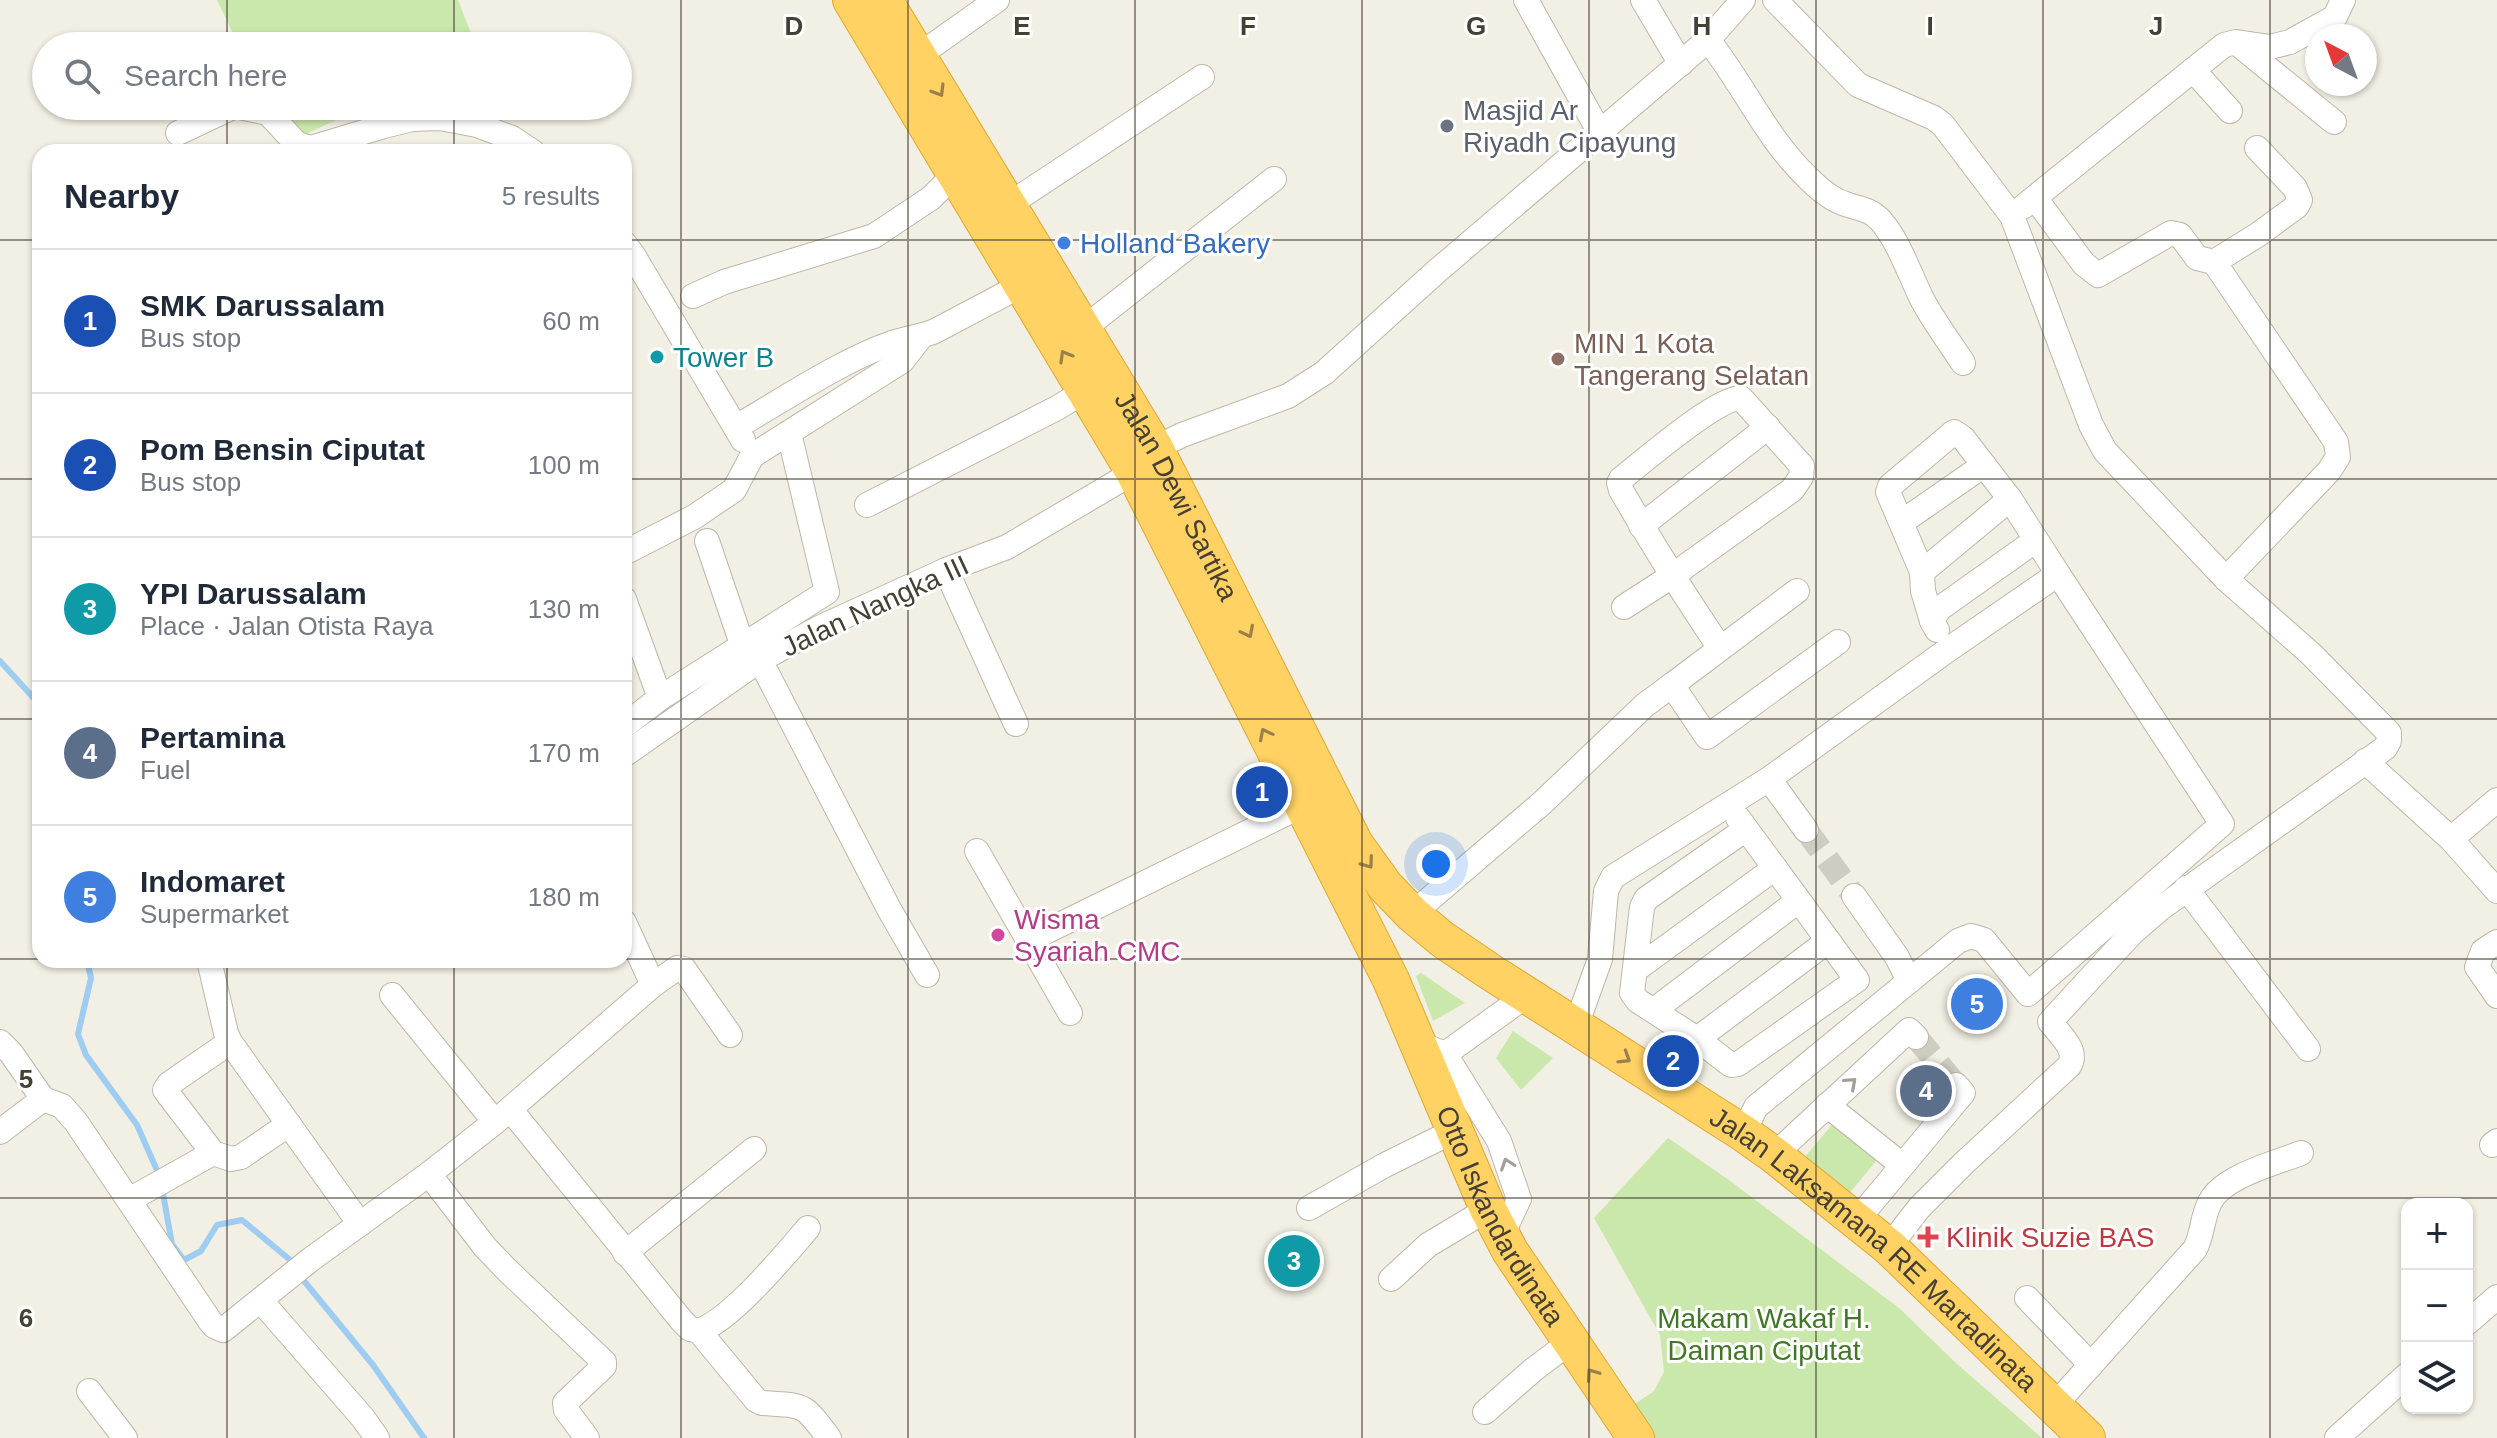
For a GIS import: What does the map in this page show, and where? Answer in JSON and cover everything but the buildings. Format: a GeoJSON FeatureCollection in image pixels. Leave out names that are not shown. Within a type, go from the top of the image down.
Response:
{"type":"FeatureCollection","features":[{"type":"Feature","properties":{"kind":"highway","name":"Jalan Dewi Sartika"},"geometry":{"type":"LineString","coordinates":[[870,4],[918,56],[1083,329],[1300,804],[1391,980]]}},
{"type":"Feature","properties":{"kind":"highway","name":"Jalan Dewi Sartika"},"geometry":{"type":"LineString","coordinates":[[870,4],[955,174],[1085,391],[1138,448],[1355,844],[1386,887],[1412,914],[1489,971]]}},
{"type":"Feature","properties":{"kind":"highway"},"geometry":{"type":"LineString","coordinates":[[1391,980],[1395,963],[1404,952],[1421,944],[1434,945],[1458,964],[1489,971]]}},
{"type":"Feature","properties":{"kind":"highway","name":"Jalan Laksamana RE Martadinata"},"geometry":{"type":"LineString","coordinates":[[1489,971],[1774,1155],[1889,1247],[2087,1438]]}},
{"type":"Feature","properties":{"kind":"highway","name":"Otto Iskandardinata"},"geometry":{"type":"LineString","coordinates":[[1391,980],[1432,1049],[1454,1131],[1495,1222],[1570,1342],[1636,1438]]}},
{"type":"Feature","properties":{"kind":"street"},"geometry":{"type":"LineString","coordinates":[[918,56],[997,0]]}},
{"type":"Feature","properties":{"kind":"street"},"geometry":{"type":"LineString","coordinates":[[1526,0],[1600,133]]}},
{"type":"Feature","properties":{"kind":"street"},"geometry":{"type":"LineString","coordinates":[[1643,0],[1681,64]]}},
{"type":"Feature","properties":{"kind":"street","name":"Jalan Nangka III"},"geometry":{"type":"LineString","coordinates":[[632,749],[760,660],[819,628],[946,570],[1007,547],[1138,448],[1288,396],[1316,379],[1437,271],[1681,64],[1708,40],[1743,0]]}},
{"type":"Feature","properties":{"kind":"street"},"geometry":{"type":"LineString","coordinates":[[1775,0],[1858,85],[1934,118],[1943,125],[2012,216],[2091,425],[2105,451],[2226,579],[2311,654],[2389,733],[2385,748],[2186,888],[2132,933],[2050,1022],[2072,1052],[2073,1059],[2069,1066],[1919,1208],[1889,1247]]}},
{"type":"Feature","properties":{"kind":"street"},"geometry":{"type":"LineString","coordinates":[[2012,216],[2224,45],[2236,42],[2270,47],[2290,42],[2335,17],[2343,0]]}},
{"type":"Feature","properties":{"kind":"street"},"geometry":{"type":"LineString","coordinates":[[1708,40],[1732,71],[1784,154],[1811,181],[1841,203],[1864,208],[1887,228],[1925,305],[1963,363]]}},
{"type":"Feature","properties":{"kind":"street"},"geometry":{"type":"LineString","coordinates":[[2236,42],[2334,122]]}},
{"type":"Feature","properties":{"kind":"street"},"geometry":{"type":"LineString","coordinates":[[2193,70],[2230,111]]}},
{"type":"Feature","properties":{"kind":"street"},"geometry":{"type":"LineString","coordinates":[[1008,205],[1202,77]]}},
{"type":"Feature","properties":{"kind":"street"},"geometry":{"type":"LineString","coordinates":[[178,133],[205,120]]}},
{"type":"Feature","properties":{"kind":"street"},"geometry":{"type":"LineString","coordinates":[[275,120],[297,144]]}},
{"type":"Feature","properties":{"kind":"street"},"geometry":{"type":"LineString","coordinates":[[324,144],[408,120]]}},
{"type":"Feature","properties":{"kind":"street"},"geometry":{"type":"LineString","coordinates":[[449,120],[488,129],[521,144]]}},
{"type":"Feature","properties":{"kind":"street"},"geometry":{"type":"LineString","coordinates":[[2214,262],[2259,234],[2297,206],[2300,200],[2295,188],[2257,148]]}},
{"type":"Feature","properties":{"kind":"street"},"geometry":{"type":"LineString","coordinates":[[693,296],[724,282],[874,236],[931,198],[955,174]]}},
{"type":"Feature","properties":{"kind":"street"},"geometry":{"type":"LineString","coordinates":[[1083,329],[1274,179]]}},
{"type":"Feature","properties":{"kind":"street"},"geometry":{"type":"LineString","coordinates":[[2035,198],[2084,264],[2098,275],[2171,233],[2180,235],[2197,258],[2214,262],[2336,442],[2339,451],[2329,471],[2226,579]]}},
{"type":"Feature","properties":{"kind":"street"},"geometry":{"type":"LineString","coordinates":[[632,254],[752,456]]}},
{"type":"Feature","properties":{"kind":"street"},"geometry":{"type":"LineString","coordinates":[[736,427],[855,360],[893,342],[920,338],[1022,285]]}},
{"type":"Feature","properties":{"kind":"street"},"geometry":{"type":"LineString","coordinates":[[632,549],[694,517],[734,490],[752,456],[902,361],[920,338]]}},
{"type":"Feature","properties":{"kind":"street"},"geometry":{"type":"LineString","coordinates":[[867,505],[1085,391]]}},
{"type":"Feature","properties":{"kind":"street"},"geometry":{"type":"LineString","coordinates":[[1624,607],[1672,576],[1792,490],[1801,477],[1802,466],[1749,403],[1741,398],[1732,398],[1706,414],[1619,483],[1641,526],[1672,576],[1720,648]]}},
{"type":"Feature","properties":{"kind":"street"},"geometry":{"type":"LineString","coordinates":[[1641,526],[1768,427]]}},
{"type":"Feature","properties":{"kind":"street"},"geometry":{"type":"LineString","coordinates":[[1743,1133],[1756,1107],[1958,941],[1971,936],[1984,940],[2028,994],[2222,824],[2010,499],[1963,438],[1954,432],[1890,486],[1888,492],[1922,572],[1923,591],[1932,621],[1949,649]]}},
{"type":"Feature","properties":{"kind":"street"},"geometry":{"type":"LineString","coordinates":[[632,720],[742,644],[827,592],[789,433]]}},
{"type":"Feature","properties":{"kind":"street"},"geometry":{"type":"LineString","coordinates":[[1902,522],[1984,465]]}},
{"type":"Feature","properties":{"kind":"street"},"geometry":{"type":"LineString","coordinates":[[1922,572],[2010,499]]}},
{"type":"Feature","properties":{"kind":"street"},"geometry":{"type":"LineString","coordinates":[[1932,621],[1939,609],[2036,540]]}},
{"type":"Feature","properties":{"kind":"street"},"geometry":{"type":"LineString","coordinates":[[707,541],[742,644]]}},
{"type":"Feature","properties":{"kind":"street"},"geometry":{"type":"LineString","coordinates":[[946,570],[1016,724]]}},
{"type":"Feature","properties":{"kind":"street"},"geometry":{"type":"LineString","coordinates":[[1576,1026],[1600,959],[1606,891],[1613,877],[1769,779],[2058,574]]}},
{"type":"Feature","properties":{"kind":"street"},"geometry":{"type":"LineString","coordinates":[[1412,914],[1542,803],[1645,705],[1797,591]]}},
{"type":"Feature","properties":{"kind":"street"},"geometry":{"type":"LineString","coordinates":[[632,621],[660,698]]}},
{"type":"Feature","properties":{"kind":"street"},"geometry":{"type":"LineString","coordinates":[[1672,685],[1707,737],[1838,642]]}},
{"type":"Feature","properties":{"kind":"street"},"geometry":{"type":"LineString","coordinates":[[760,660],[889,909],[927,975]]}},
{"type":"Feature","properties":{"kind":"street"},"geometry":{"type":"LineString","coordinates":[[2365,761],[2451,839],[2497,891]]}},
{"type":"Feature","properties":{"kind":"street"},"geometry":{"type":"LineString","coordinates":[[1769,779],[1806,830]]}},
{"type":"Feature","properties":{"kind":"street"},"geometry":{"type":"LineString","coordinates":[[2451,839],[2497,800]]}},
{"type":"Feature","properties":{"kind":"street"},"geometry":{"type":"LineString","coordinates":[[1029,940],[1300,804]]}},
{"type":"Feature","properties":{"kind":"street"},"geometry":{"type":"LineString","coordinates":[[1728,804],[1879,1006]]}},
{"type":"Feature","properties":{"kind":"street"},"geometry":{"type":"LineString","coordinates":[[1746,829],[1646,899],[1642,907],[1632,993],[1638,1001],[1731,1065],[1738,1064],[1857,980]]}},
{"type":"Feature","properties":{"kind":"street"},"geometry":{"type":"LineString","coordinates":[[977,851],[1070,1013]]}},
{"type":"Feature","properties":{"kind":"street"},"geometry":{"type":"LineString","coordinates":[[1635,970],[1775,868]]}},
{"type":"Feature","properties":{"kind":"street"},"geometry":{"type":"LineString","coordinates":[[2186,888],[2308,1049]]}},
{"type":"Feature","properties":{"kind":"street"},"geometry":{"type":"LineString","coordinates":[[1854,896],[1897,957],[1909,981]]}},
{"type":"Feature","properties":{"kind":"street"},"geometry":{"type":"LineString","coordinates":[[1654,1010],[1798,901]]}},
{"type":"Feature","properties":{"kind":"street"},"geometry":{"type":"LineString","coordinates":[[632,939],[653,985]]}},
{"type":"Feature","properties":{"kind":"street"},"geometry":{"type":"LineString","coordinates":[[1697,1039],[1828,941]]}},
{"type":"Feature","properties":{"kind":"street"},"geometry":{"type":"LineString","coordinates":[[2497,942],[2483,951],[2477,967],[2497,996]]}},
{"type":"Feature","properties":{"kind":"street"},"geometry":{"type":"LineString","coordinates":[[211,968],[230,1042],[360,1224]]}},
{"type":"Feature","properties":{"kind":"street"},"geometry":{"type":"LineString","coordinates":[[0,1042],[43,1099],[62,1106],[76,1122],[214,1326],[223,1330],[310,1260],[503,1116],[653,985],[677,968],[684,969],[730,1035]]}},
{"type":"Feature","properties":{"kind":"street"},"geometry":{"type":"LineString","coordinates":[[392,995],[625,1253],[682,1321],[690,1329],[699,1331],[756,1400],[803,1407],[829,1438]]}},
{"type":"Feature","properties":{"kind":"street"},"geometry":{"type":"LineString","coordinates":[[1391,1279],[1428,1245],[1495,1222],[1519,1199],[1499,1141],[1432,1049],[1527,995]]}},
{"type":"Feature","properties":{"kind":"street"},"geometry":{"type":"LineString","coordinates":[[1774,1155],[1909,1030],[1916,1037]]}},
{"type":"Feature","properties":{"kind":"street"},"geometry":{"type":"LineString","coordinates":[[230,1042],[169,1084],[165,1090],[213,1153],[231,1159],[241,1157],[289,1124]]}},
{"type":"Feature","properties":{"kind":"street"},"geometry":{"type":"LineString","coordinates":[[1857,1220],[1963,1093],[1956,1085]]}},
{"type":"Feature","properties":{"kind":"street"},"geometry":{"type":"LineString","coordinates":[[0,1132],[43,1099]]}},
{"type":"Feature","properties":{"kind":"street"},"geometry":{"type":"LineString","coordinates":[[1827,1105],[1902,1165]]}},
{"type":"Feature","properties":{"kind":"street"},"geometry":{"type":"LineString","coordinates":[[1309,1208],[1454,1131]]}},
{"type":"Feature","properties":{"kind":"street"},"geometry":{"type":"LineString","coordinates":[[625,1253],[754,1149]]}},
{"type":"Feature","properties":{"kind":"street"},"geometry":{"type":"LineString","coordinates":[[129,1200],[213,1153]]}},
{"type":"Feature","properties":{"kind":"street"},"geometry":{"type":"LineString","coordinates":[[2054,1406],[2195,1249],[2201,1239],[2209,1204],[2216,1193],[2227,1183],[2301,1153]]}},
{"type":"Feature","properties":{"kind":"street"},"geometry":{"type":"LineString","coordinates":[[429,1174],[485,1247],[604,1362],[604,1366],[565,1403],[566,1410],[587,1438]]}},
{"type":"Feature","properties":{"kind":"street"},"geometry":{"type":"LineString","coordinates":[[699,1331],[715,1322],[767,1275],[808,1228]]}},
{"type":"Feature","properties":{"kind":"street"},"geometry":{"type":"LineString","coordinates":[[2473,1318],[2497,1297]]}},
{"type":"Feature","properties":{"kind":"street"},"geometry":{"type":"LineString","coordinates":[[2027,1298],[2091,1365]]}},
{"type":"Feature","properties":{"kind":"street"},"geometry":{"type":"LineString","coordinates":[[261,1301],[377,1438]]}},
{"type":"Feature","properties":{"kind":"street"},"geometry":{"type":"LineString","coordinates":[[1485,1412],[1570,1342]]}},
{"type":"Feature","properties":{"kind":"street"},"geometry":{"type":"LineString","coordinates":[[2337,1438],[2401,1380]]}},
{"type":"Feature","properties":{"kind":"street"},"geometry":{"type":"LineString","coordinates":[[89,1391],[125,1438]]}},
{"type":"Feature","properties":{"kind":"green space"},"geometry":{"type":"Polygon","coordinates":[[[217,0],[458,0],[471,32],[232,32],[217,0]]]}},
{"type":"Feature","properties":{"kind":"green space"},"geometry":{"type":"Polygon","coordinates":[[[280,120],[336,120],[306,134],[286,130],[280,120]]]}},
{"type":"Feature","properties":{"kind":"green space"},"geometry":{"type":"Polygon","coordinates":[[[1421,973],[1465,1003],[1433,1021],[1416,976],[1421,973]]]}},
{"type":"Feature","properties":{"kind":"green space"},"geometry":{"type":"Polygon","coordinates":[[[1513,1031],[1553,1058],[1521,1090],[1496,1058],[1513,1031]]]}},
{"type":"Feature","properties":{"kind":"green space"},"geometry":{"type":"Polygon","coordinates":[[[1840,1125],[1877,1160],[1847,1196],[1803,1159],[1831,1126],[1840,1125]]]}},
{"type":"Feature","properties":{"kind":"green space","name":"Makam Wakaf H. Daiman Ciputat"},"geometry":{"type":"Polygon","coordinates":[[[1668,1138],[1899,1308],[1957,1364],[2042,1438],[1654,1438],[1633,1405],[1654,1391],[1664,1372],[1660,1335],[1594,1218],[1668,1138]]]}},
{"type":"Feature","properties":{"kind":"waterway"},"geometry":{"type":"LineString","coordinates":[[0,661],[32,696]]}},
{"type":"Feature","properties":{"kind":"waterway"},"geometry":{"type":"LineString","coordinates":[[89,968],[91,978],[78,1034],[86,1055],[137,1125],[160,1177]]}},
{"type":"Feature","properties":{"kind":"waterway"},"geometry":{"type":"LineString","coordinates":[[162,1188],[172,1244],[184,1260],[201,1251],[217,1225],[242,1220],[294,1266]]}},
{"type":"Feature","properties":{"kind":"waterway"},"geometry":{"type":"LineString","coordinates":[[300,1276],[373,1365],[424,1438]]}},
{"type":"Feature","properties":{"kind":"tunnel"},"geometry":{"type":"LineString","coordinates":[[1806,830],[1854,896]]}},
{"type":"Feature","properties":{"kind":"tunnel"},"geometry":{"type":"LineString","coordinates":[[1916,1037],[1956,1085]]}},
{"type":"Feature","properties":{"kind":"place","name":"Masjid Ar Riyadh Cipayung"},"geometry":{"type":"Point","coordinates":[1447,126]}},
{"type":"Feature","properties":{"kind":"place","name":"Holland Bakery"},"geometry":{"type":"Point","coordinates":[1064,243]}},
{"type":"Feature","properties":{"kind":"place","name":"Tower B"},"geometry":{"type":"Point","coordinates":[657,357]}},
{"type":"Feature","properties":{"kind":"place","name":"MIN 1 Kota Tangerang Selatan"},"geometry":{"type":"Point","coordinates":[1558,359]}},
{"type":"Feature","properties":{"kind":"place","name":"SMK Darussalam"},"geometry":{"type":"Point","coordinates":[1262,792]}},
{"type":"Feature","properties":{"kind":"place","name":"Wisma Syariah CMC"},"geometry":{"type":"Point","coordinates":[998,935]}},
{"type":"Feature","properties":{"kind":"place","name":"Indomaret"},"geometry":{"type":"Point","coordinates":[1977,1004]}},
{"type":"Feature","properties":{"kind":"place","name":"Pom Bensin Ciputat"},"geometry":{"type":"Point","coordinates":[1673,1061]}},
{"type":"Feature","properties":{"kind":"place","name":"Pertamina"},"geometry":{"type":"Point","coordinates":[1926,1091]}},
{"type":"Feature","properties":{"kind":"place","name":"Klinik Suzie BAS"},"geometry":{"type":"Point","coordinates":[1928,1237]}},
{"type":"Feature","properties":{"kind":"place","name":"YPI Darussalam"},"geometry":{"type":"Point","coordinates":[1294,1261]}}]}
